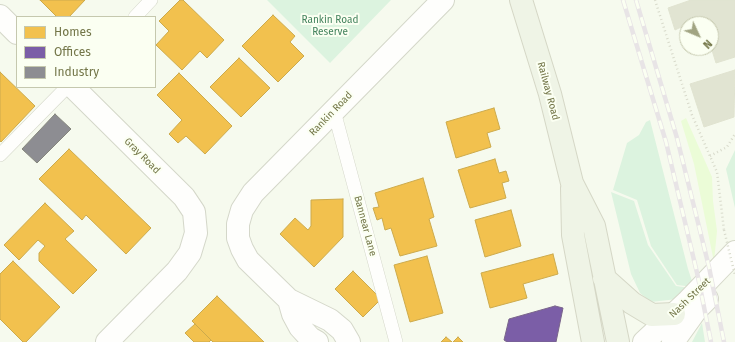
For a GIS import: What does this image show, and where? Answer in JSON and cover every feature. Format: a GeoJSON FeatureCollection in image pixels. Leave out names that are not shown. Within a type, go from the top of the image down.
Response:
{"type":"FeatureCollection","features":[{"type":"Feature","properties":{"kind":"main road","name":"Railway Road"},"geometry":{"type":"LineString","coordinates":[[521,0],[550,94],[572,183],[594,226],[618,342]]}},
{"type":"Feature","properties":{"kind":"main road","name":"Railway Road"},"geometry":{"type":"LineString","coordinates":[[572,183],[572,235],[593,342]]}},
{"type":"Feature","properties":{"kind":"main road"},"geometry":{"type":"LineString","coordinates":[[604,278],[632,303],[652,316],[674,314]]}},
{"type":"Feature","properties":{"kind":"street","name":"Rankin Road"},"geometry":{"type":"LineString","coordinates":[[289,300],[248,260],[242,249],[238,238],[238,224],[242,210],[253,193],[443,0]]}},
{"type":"Feature","properties":{"kind":"street"},"geometry":{"type":"LineString","coordinates":[[0,16],[16,32]]}},
{"type":"Feature","properties":{"kind":"street","name":"Gray Road"},"geometry":{"type":"LineString","coordinates":[[74,88],[184,197],[194,212],[196,233],[190,253],[177,271],[106,342]]}},
{"type":"Feature","properties":{"kind":"street","name":"Nash Street"},"geometry":{"type":"LineString","coordinates":[[644,342],[735,252]]}},
{"type":"Feature","properties":{"kind":"street","name":"Nash Street"},"geometry":{"type":"LineString","coordinates":[[673,342],[696,310],[735,274]]}},
{"type":"Feature","properties":{"kind":"street"},"geometry":{"type":"LineString","coordinates":[[289,300],[293,314],[300,327],[310,338],[317,342]]}},
{"type":"Feature","properties":{"kind":"street"},"geometry":{"type":"LineString","coordinates":[[289,300],[330,320],[342,330],[349,342]]}},
{"type":"Feature","properties":{"kind":"lane"},"geometry":{"type":"LineString","coordinates":[[136,16],[151,0]]}},
{"type":"Feature","properties":{"kind":"lane"},"geometry":{"type":"LineString","coordinates":[[0,155],[66,88]]}},
{"type":"Feature","properties":{"kind":"lane","name":"Bannear Lane"},"geometry":{"type":"LineString","coordinates":[[334,111],[396,342]]}},
{"type":"Feature","properties":{"kind":"path"},"geometry":{"type":"LineString","coordinates":[[656,0],[692,115],[719,181],[724,230],[735,274]]}},
{"type":"Feature","properties":{"kind":"path"},"geometry":{"type":"LineString","coordinates":[[710,156],[727,147],[735,134]]}},
{"type":"Feature","properties":{"kind":"green space","name":"Rankin Road Reserve"},"geometry":{"type":"Polygon","coordinates":[[[267,0],[391,0],[330,63],[267,0]]]}},
{"type":"Feature","properties":{"kind":"green space"},"geometry":{"type":"Polygon","coordinates":[[[650,120],[688,269],[694,287],[677,285],[651,246],[637,200],[613,190],[627,143],[639,135],[646,122],[650,120]]]}},
{"type":"Feature","properties":{"kind":"green space"},"geometry":{"type":"Polygon","coordinates":[[[735,150],[735,208],[726,169],[735,150]]]}},
{"type":"Feature","properties":{"kind":"green space"},"geometry":{"type":"Polygon","coordinates":[[[611,192],[634,201],[648,245],[676,286],[690,288],[677,299],[651,302],[640,293],[631,274],[611,192]]]}},
{"type":"Feature","properties":{"kind":"green space"},"geometry":{"type":"Polygon","coordinates":[[[702,323],[705,342],[692,342],[702,323]]]}},
{"type":"Feature","properties":{"kind":"sand"},"geometry":{"type":"Polygon","coordinates":[[[686,118],[712,177],[713,201],[717,231],[714,262],[694,164],[681,121],[686,118]]]}},
{"type":"Feature","properties":{"kind":"building: Homes"},"geometry":{"type":"Polygon","coordinates":[[[40,0],[85,0],[70,16],[56,16],[40,0]]]}},
{"type":"Feature","properties":{"kind":"building: Homes"},"geometry":{"type":"Polygon","coordinates":[[[180,0],[183,0],[224,40],[207,58],[200,51],[182,70],[156,45],[169,31],[159,21],[180,0]]]}},
{"type":"Feature","properties":{"kind":"building: Homes"},"geometry":{"type":"Polygon","coordinates":[[[273,15],[295,36],[290,42],[304,56],[278,82],[242,46],[273,15]]]}},
{"type":"Feature","properties":{"kind":"building: Homes"},"geometry":{"type":"Polygon","coordinates":[[[239,58],[270,88],[241,117],[210,87],[239,58]]]}},
{"type":"Feature","properties":{"kind":"building: Homes"},"geometry":{"type":"Polygon","coordinates":[[[0,72],[35,106],[1,142],[0,72]]]}},
{"type":"Feature","properties":{"kind":"building: Homes"},"geometry":{"type":"Polygon","coordinates":[[[179,73],[232,126],[205,154],[186,136],[178,143],[169,134],[182,120],[157,95],[179,73]]]}},
{"type":"Feature","properties":{"kind":"building: Homes"},"geometry":{"type":"Polygon","coordinates":[[[494,108],[500,129],[487,133],[491,147],[456,158],[446,122],[494,108]]]}},
{"type":"Feature","properties":{"kind":"building: Homes"},"geometry":{"type":"Polygon","coordinates":[[[69,149],[151,228],[126,254],[86,215],[82,220],[39,179],[69,149]]]}},
{"type":"Feature","properties":{"kind":"building: Homes"},"geometry":{"type":"Polygon","coordinates":[[[495,159],[499,173],[506,171],[509,181],[502,183],[506,198],[470,208],[458,170],[495,159]]]}},
{"type":"Feature","properties":{"kind":"building: Homes"},"geometry":{"type":"Polygon","coordinates":[[[423,178],[434,217],[429,219],[437,246],[400,256],[391,228],[385,230],[382,218],[377,220],[373,208],[379,207],[375,193],[423,178]]]}},
{"type":"Feature","properties":{"kind":"building: Homes"},"geometry":{"type":"Polygon","coordinates":[[[343,199],[343,237],[314,267],[280,234],[295,218],[308,230],[311,226],[311,200],[343,199]]]}},
{"type":"Feature","properties":{"kind":"building: Homes"},"geometry":{"type":"Polygon","coordinates":[[[45,203],[74,231],[65,239],[97,270],[73,294],[39,261],[39,253],[45,246],[38,240],[19,260],[4,245],[45,203]]]}},
{"type":"Feature","properties":{"kind":"building: Homes"},"geometry":{"type":"Polygon","coordinates":[[[511,210],[521,246],[485,257],[475,220],[511,210]]]}},
{"type":"Feature","properties":{"kind":"building: Homes"},"geometry":{"type":"Polygon","coordinates":[[[553,254],[558,274],[523,284],[527,298],[490,308],[481,273],[553,254]]]}},
{"type":"Feature","properties":{"kind":"building: Homes"},"geometry":{"type":"Polygon","coordinates":[[[427,256],[443,313],[410,322],[394,265],[427,256]]]}},
{"type":"Feature","properties":{"kind":"building: Homes"},"geometry":{"type":"Polygon","coordinates":[[[13,261],[60,307],[26,342],[23,342],[0,319],[0,274],[13,261]]]}},
{"type":"Feature","properties":{"kind":"building: Homes"},"geometry":{"type":"Polygon","coordinates":[[[353,271],[381,299],[363,317],[335,289],[353,271]]]}},
{"type":"Feature","properties":{"kind":"building: Homes"},"geometry":{"type":"Polygon","coordinates":[[[217,296],[264,342],[213,342],[192,321],[217,296]]]}},
{"type":"Feature","properties":{"kind":"building: Homes"},"geometry":{"type":"Polygon","coordinates":[[[195,324],[211,340],[209,342],[194,342],[185,333],[195,324]]]}},
{"type":"Feature","properties":{"kind":"building: Homes"},"geometry":{"type":"Polygon","coordinates":[[[446,337],[452,342],[441,342],[446,337]]]}},
{"type":"Feature","properties":{"kind":"building: Homes"},"geometry":{"type":"Polygon","coordinates":[[[458,337],[463,342],[453,342],[458,337]]]}},
{"type":"Feature","properties":{"kind":"building: Offices"},"geometry":{"type":"Polygon","coordinates":[[[555,306],[563,308],[556,342],[507,342],[504,340],[509,319],[555,306]]]}},
{"type":"Feature","properties":{"kind":"building: Industry"},"geometry":{"type":"Polygon","coordinates":[[[55,114],[71,129],[37,163],[22,149],[55,114]]]}},
{"type":"Feature","properties":{"kind":"building: Other"},"geometry":{"type":"Polygon","coordinates":[[[691,0],[735,0],[735,57],[716,63],[714,56],[719,56],[719,16],[679,16],[679,28],[675,30],[668,8],[691,0]]]}},
{"type":"Feature","properties":{"kind":"building: Other"},"geometry":{"type":"Polygon","coordinates":[[[735,70],[734,117],[704,127],[690,84],[735,70]]]}},
{"type":"Feature","properties":{"kind":"railway"},"geometry":{"type":"LineString","coordinates":[[623,0],[666,142],[698,277],[711,342]]}},
{"type":"Feature","properties":{"kind":"railway"},"geometry":{"type":"LineString","coordinates":[[636,0],[677,138],[709,267],[724,342]]}}]}
